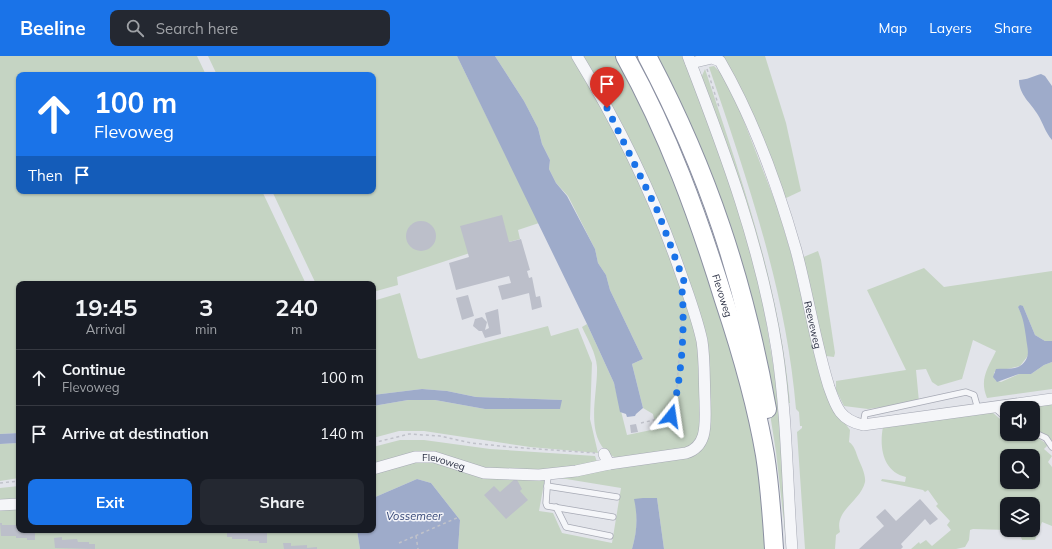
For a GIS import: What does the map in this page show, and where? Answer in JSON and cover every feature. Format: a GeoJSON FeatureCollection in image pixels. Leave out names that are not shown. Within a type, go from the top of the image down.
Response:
{"type":"FeatureCollection","features":[{"type":"Feature","properties":{"kind":"highway","name":"Flevoweg"},"geometry":{"type":"LineString","coordinates":[[625,56],[651,108],[688,192],[737,341],[753,398],[765,456],[774,549]]}},
{"type":"Feature","properties":{"kind":"highway","name":"Flevoweg"},"geometry":{"type":"LineString","coordinates":[[647,56],[668,95],[693,151],[721,226],[740,286],[758,359],[768,413],[776,478],[782,549]]}},
{"type":"Feature","properties":{"kind":"street","name":"Flevoweg"},"geometry":{"type":"LineString","coordinates":[[376,469],[415,457],[434,458],[484,473],[508,475],[548,474],[576,471],[607,459],[686,453],[698,446],[705,433],[704,358],[694,312],[658,212],[601,96],[577,56]]}},
{"type":"Feature","properties":{"kind":"street","name":"Reeveweg"},"geometry":{"type":"LineString","coordinates":[[689,60],[708,58],[720,61],[731,83],[756,139],[783,208],[796,252],[822,363],[835,404],[846,419],[863,425]]}},
{"type":"Feature","properties":{"kind":"street"},"geometry":{"type":"LineString","coordinates":[[689,60],[716,127],[745,212],[768,306],[777,350],[784,415],[792,549]]}},
{"type":"Feature","properties":{"kind":"street"},"geometry":{"type":"LineString","coordinates":[[863,425],[1052,399]]}},
{"type":"Feature","properties":{"kind":"street"},"geometry":{"type":"LineString","coordinates":[[0,505],[16,504]]}},
{"type":"Feature","properties":{"kind":"lane"},"geometry":{"type":"LineString","coordinates":[[863,425],[865,414],[966,392],[974,395],[978,409]]}},
{"type":"Feature","properties":{"kind":"lane"},"geometry":{"type":"LineString","coordinates":[[993,407],[1000,413]]}},
{"type":"Feature","properties":{"kind":"lane"},"geometry":{"type":"LineString","coordinates":[[1040,435],[1046,438],[1052,447]]}},
{"type":"Feature","properties":{"kind":"lane"},"geometry":{"type":"LineString","coordinates":[[548,474],[547,506],[613,517]]}},
{"type":"Feature","properties":{"kind":"lane"},"geometry":{"type":"LineString","coordinates":[[547,486],[617,498]]}},
{"type":"Feature","properties":{"kind":"lane"},"geometry":{"type":"LineString","coordinates":[[556,507],[566,527],[610,536]]}},
{"type":"Feature","properties":{"kind":"path"},"geometry":{"type":"LineString","coordinates":[[641,423],[671,416],[677,388],[682,305]]}},
{"type":"Feature","properties":{"kind":"path"},"geometry":{"type":"LineString","coordinates":[[376,443],[409,434],[440,436],[471,443],[607,459]]}},
{"type":"Feature","properties":{"kind":"path"},"geometry":{"type":"LineString","coordinates":[[0,483],[16,481]]}},
{"type":"Feature","properties":{"kind":"path"},"geometry":{"type":"LineString","coordinates":[[399,543],[459,517]]}},
{"type":"Feature","properties":{"kind":"path"},"geometry":{"type":"LineString","coordinates":[[416,536],[418,549]]}},
{"type":"Feature","properties":{"kind":"green space"},"geometry":{"type":"Polygon","coordinates":[[[0,56],[197,56],[205,72],[16,72],[16,194],[263,194],[305,281],[16,281],[16,433],[0,434],[0,56]]]}},
{"type":"Feature","properties":{"kind":"green space"},"geometry":{"type":"Polygon","coordinates":[[[208,56],[457,56],[539,223],[518,230],[520,239],[479,250],[397,277],[398,285],[376,291],[376,281],[315,281],[273,194],[376,194],[376,72],[216,72],[208,56]]]}},
{"type":"Feature","properties":{"kind":"green space"},"geometry":{"type":"Polygon","coordinates":[[[495,56],[574,56],[635,171],[679,278],[698,344],[702,430],[699,438],[688,448],[616,458],[605,450],[599,441],[595,430],[594,417],[597,367],[595,357],[582,327],[587,324],[614,383],[627,435],[656,429],[653,414],[643,408],[632,364],[643,359],[610,290],[606,275],[598,263],[595,249],[568,196],[556,183],[549,169],[550,160],[542,144],[538,128],[524,101],[495,56]]]}},
{"type":"Feature","properties":{"kind":"green space"},"geometry":{"type":"Polygon","coordinates":[[[582,56],[621,56],[647,106],[733,340],[759,465],[767,549],[664,549],[657,498],[635,500],[636,525],[632,549],[458,549],[460,520],[431,483],[417,479],[376,497],[376,473],[416,459],[545,478],[539,511],[553,513],[562,533],[612,543],[621,488],[554,477],[699,449],[701,322],[582,56]]]}},
{"type":"Feature","properties":{"kind":"green space"},"geometry":{"type":"Polygon","coordinates":[[[650,56],[684,56],[737,203],[762,297],[778,395],[787,549],[776,452],[762,363],[650,56]]]}},
{"type":"Feature","properties":{"kind":"green space"},"geometry":{"type":"Polygon","coordinates":[[[723,56],[765,56],[786,123],[801,191],[784,199],[723,56]]]}},
{"type":"Feature","properties":{"kind":"green space"},"geometry":{"type":"Polygon","coordinates":[[[714,66],[721,73],[740,111],[778,209],[792,257],[819,373],[832,403],[850,430],[849,442],[855,449],[864,473],[865,482],[863,489],[844,512],[841,518],[839,524],[840,532],[836,535],[835,549],[805,549],[797,432],[802,428],[802,426],[800,426],[799,412],[796,409],[784,321],[751,193],[709,67],[714,66]]]}},
{"type":"Feature","properties":{"kind":"green space"},"geometry":{"type":"Polygon","coordinates":[[[705,69],[745,193],[768,275],[785,359],[790,403],[788,403],[750,215],[731,156],[701,78],[705,69]]]}},
{"type":"Feature","properties":{"kind":"green space"},"geometry":{"type":"Polygon","coordinates":[[[818,251],[821,260],[835,353],[834,357],[826,356],[801,258],[818,251]]]}},
{"type":"Feature","properties":{"kind":"green space"},"geometry":{"type":"Polygon","coordinates":[[[924,268],[944,287],[1052,271],[1052,341],[1045,341],[1035,335],[1023,306],[1018,307],[1025,321],[1029,352],[1020,366],[994,372],[995,380],[1001,382],[1019,374],[1031,374],[1044,365],[1052,362],[1052,389],[987,398],[984,379],[996,351],[973,340],[962,379],[938,386],[932,382],[926,369],[916,370],[919,402],[868,409],[844,406],[836,390],[836,381],[906,370],[867,290],[924,268]]]}},
{"type":"Feature","properties":{"kind":"green space"},"geometry":{"type":"Polygon","coordinates":[[[400,293],[418,358],[421,359],[548,326],[551,336],[578,328],[592,363],[590,419],[598,453],[530,447],[424,431],[399,431],[376,437],[376,405],[408,400],[435,400],[485,409],[508,408],[562,400],[476,397],[447,391],[422,389],[376,395],[376,300],[400,293]]]}},
{"type":"Feature","properties":{"kind":"green space"},"geometry":{"type":"Polygon","coordinates":[[[1052,403],[1052,441],[1047,435],[1040,432],[1040,405],[1052,403]]]}},
{"type":"Feature","properties":{"kind":"green space"},"geometry":{"type":"Polygon","coordinates":[[[992,412],[1000,419],[1000,441],[1040,440],[1048,445],[1044,449],[1052,456],[1048,462],[1052,467],[1052,526],[1042,522],[1040,527],[1040,497],[1000,497],[1000,530],[970,530],[969,540],[965,547],[956,549],[911,549],[919,542],[920,544],[926,540],[932,546],[951,530],[947,525],[950,521],[936,506],[938,504],[928,490],[925,492],[923,490],[881,481],[882,479],[905,482],[906,477],[892,470],[884,458],[882,450],[883,427],[992,412]]]}},
{"type":"Feature","properties":{"kind":"green space"},"geometry":{"type":"Polygon","coordinates":[[[400,440],[424,440],[490,449],[595,456],[597,462],[543,472],[485,469],[434,452],[376,466],[376,446],[400,440]]]}},
{"type":"Feature","properties":{"kind":"green space"},"geometry":{"type":"Polygon","coordinates":[[[16,443],[16,478],[0,481],[0,444],[16,443]]]}},
{"type":"Feature","properties":{"kind":"green space"},"geometry":{"type":"Polygon","coordinates":[[[16,486],[16,500],[0,501],[0,488],[16,486]]]}},
{"type":"Feature","properties":{"kind":"green space"},"geometry":{"type":"Polygon","coordinates":[[[16,508],[16,533],[357,533],[360,549],[0,549],[0,509],[16,508]]]}},
{"type":"Feature","properties":{"kind":"green space"},"geometry":{"type":"Polygon","coordinates":[[[1021,537],[1036,537],[1035,540],[1022,540],[1021,537]]]}},
{"type":"Feature","properties":{"kind":"water"},"geometry":{"type":"Polygon","coordinates":[[[457,56],[495,56],[524,101],[538,128],[542,144],[550,160],[549,169],[556,183],[567,196],[595,249],[598,263],[606,275],[610,290],[643,359],[632,364],[643,408],[635,416],[627,417],[626,414],[620,412],[614,383],[587,324],[457,56]]]}},
{"type":"Feature","properties":{"kind":"water"},"geometry":{"type":"Polygon","coordinates":[[[1041,74],[1045,76],[1052,86],[1052,140],[1038,115],[1023,95],[1019,80],[1041,74]]]}},
{"type":"Feature","properties":{"kind":"water"},"geometry":{"type":"Polygon","coordinates":[[[1020,305],[1023,306],[1035,335],[1045,341],[1052,341],[1052,362],[1044,365],[1031,374],[1019,374],[997,382],[993,377],[996,369],[1017,367],[1026,360],[1028,349],[1022,315],[1018,307],[1020,305]]]}},
{"type":"Feature","properties":{"kind":"water"},"geometry":{"type":"Polygon","coordinates":[[[422,389],[447,391],[476,397],[562,400],[560,409],[485,409],[435,400],[408,400],[376,405],[376,395],[422,389]]]}},
{"type":"Feature","properties":{"kind":"water"},"geometry":{"type":"Polygon","coordinates":[[[16,433],[16,443],[0,444],[0,434],[16,433]]]}},
{"type":"Feature","properties":{"kind":"water","name":"Vossemeer"},"geometry":{"type":"Polygon","coordinates":[[[417,479],[431,483],[460,520],[458,549],[360,549],[357,533],[376,533],[376,497],[417,479]]]}},
{"type":"Feature","properties":{"kind":"water"},"geometry":{"type":"Polygon","coordinates":[[[657,498],[664,549],[632,549],[636,524],[634,499],[657,498]]]}},
{"type":"Feature","properties":{"kind":"building"},"geometry":{"type":"Polygon","coordinates":[[[502,215],[509,242],[521,239],[530,270],[527,271],[529,278],[532,277],[536,297],[540,296],[542,307],[532,310],[529,293],[502,300],[498,286],[511,283],[509,276],[456,290],[449,263],[469,257],[460,226],[502,215]]]}},
{"type":"Feature","properties":{"kind":"building"},"geometry":{"type":"Polygon","coordinates":[[[421,221],[432,225],[436,236],[432,247],[421,251],[410,247],[406,236],[410,225],[421,221]]]}},
{"type":"Feature","properties":{"kind":"building"},"geometry":{"type":"Polygon","coordinates":[[[468,295],[474,316],[462,320],[456,298],[468,295]]]}},
{"type":"Feature","properties":{"kind":"building"},"geometry":{"type":"Polygon","coordinates":[[[498,309],[501,334],[485,338],[482,331],[479,331],[473,326],[475,319],[482,317],[487,322],[485,330],[489,328],[485,313],[498,309]]]}},
{"type":"Feature","properties":{"kind":"building"},"geometry":{"type":"Polygon","coordinates":[[[636,424],[638,432],[631,433],[630,425],[636,424]]]}},
{"type":"Feature","properties":{"kind":"building"},"geometry":{"type":"Polygon","coordinates":[[[516,478],[522,489],[520,491],[528,500],[506,519],[484,495],[494,486],[500,492],[516,478]]]}},
{"type":"Feature","properties":{"kind":"building"},"geometry":{"type":"Polygon","coordinates":[[[920,499],[938,519],[930,525],[925,519],[901,544],[903,547],[901,549],[859,549],[884,526],[876,517],[885,509],[896,521],[920,499]]]}},
{"type":"Feature","properties":{"kind":"building"},"geometry":{"type":"Polygon","coordinates":[[[0,523],[2,523],[2,525],[16,525],[16,533],[35,533],[35,540],[16,538],[16,536],[1,536],[0,523]]]}},
{"type":"Feature","properties":{"kind":"building"},"geometry":{"type":"Polygon","coordinates":[[[227,533],[267,533],[267,543],[248,541],[248,539],[232,539],[232,537],[227,537],[227,533]]]}},
{"type":"Feature","properties":{"kind":"building"},"geometry":{"type":"Polygon","coordinates":[[[62,537],[62,540],[77,539],[78,542],[89,542],[89,544],[95,544],[95,549],[55,548],[54,538],[62,537]]]}},
{"type":"Feature","properties":{"kind":"building"},"geometry":{"type":"Polygon","coordinates":[[[283,543],[291,543],[291,546],[307,545],[307,548],[317,547],[317,549],[284,549],[283,543]]]}},
{"type":"Feature","properties":{"kind":"route"},"geometry":{"type":"LineString","coordinates":[[607,108],[636,164],[658,212],[685,284],[683,285],[682,290],[682,329],[677,388],[671,416]]}}]}
